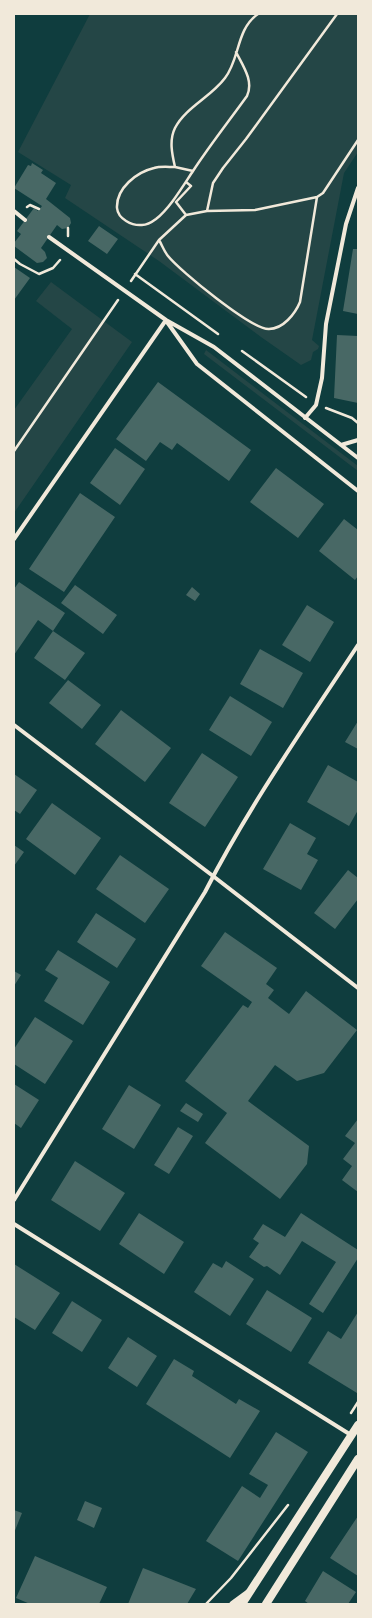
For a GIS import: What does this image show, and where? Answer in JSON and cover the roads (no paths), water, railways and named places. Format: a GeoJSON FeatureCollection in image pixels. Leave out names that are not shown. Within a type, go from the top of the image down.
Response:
{"type":"FeatureCollection","features":[{"type":"Feature","properties":{"kind":"main road"},"geometry":{"type":"LineString","coordinates":[[242,1604],[358,1425]]}},
{"type":"Feature","properties":{"kind":"main road"},"geometry":{"type":"LineString","coordinates":[[266,1604],[358,1459]]}},
{"type":"Feature","properties":{"kind":"street"},"geometry":{"type":"LineString","coordinates":[[305,418],[316,405],[322,378],[326,324],[346,224],[358,188]]}},
{"type":"Feature","properties":{"kind":"street"},"geometry":{"type":"LineString","coordinates":[[14,213],[25,220]]}},
{"type":"Feature","properties":{"kind":"street"},"geometry":{"type":"LineString","coordinates":[[49,237],[166,320],[214,347],[358,458]]}},
{"type":"Feature","properties":{"kind":"street"},"geometry":{"type":"LineString","coordinates":[[166,320],[197,364],[358,491]]}},
{"type":"Feature","properties":{"kind":"street"},"geometry":{"type":"LineString","coordinates":[[14,539],[166,320]]}},
{"type":"Feature","properties":{"kind":"street"},"geometry":{"type":"LineString","coordinates":[[341,445],[358,440]]}},
{"type":"Feature","properties":{"kind":"street"},"geometry":{"type":"LineString","coordinates":[[14,1200],[205,892],[226,850],[266,785],[358,645]]}},
{"type":"Feature","properties":{"kind":"street"},"geometry":{"type":"LineString","coordinates":[[14,725],[358,988]]}},
{"type":"Feature","properties":{"kind":"street"},"geometry":{"type":"LineString","coordinates":[[14,1224],[352,1435]]}},
{"type":"Feature","properties":{"kind":"street"},"geometry":{"type":"LineString","coordinates":[[233,1604],[253,1589]]}}]}
